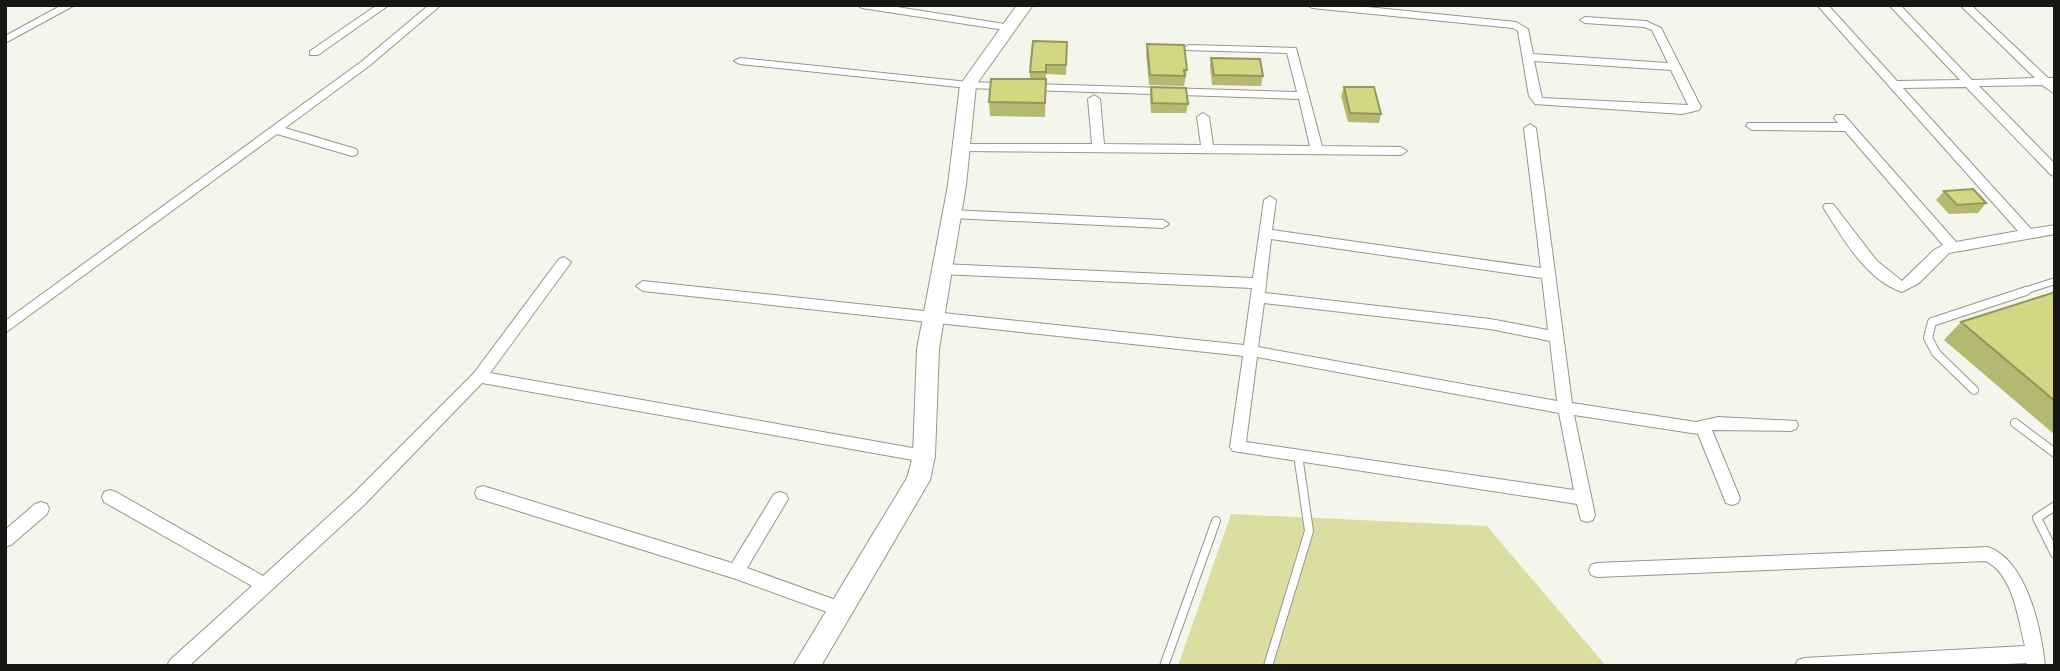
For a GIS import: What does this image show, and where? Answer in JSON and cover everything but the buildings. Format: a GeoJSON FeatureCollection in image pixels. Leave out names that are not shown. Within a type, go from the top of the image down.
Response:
{"type":"FeatureCollection","features":[{"type":"Feature","properties":{"kind":"street"},"geometry":{"type":"LineString","coordinates":[[5,40],[70,5]]}},
{"type":"Feature","properties":{"kind":"street"},"geometry":{"type":"LineString","coordinates":[[314,53],[384,5]]}},
{"type":"Feature","properties":{"kind":"street"},"geometry":{"type":"LineString","coordinates":[[5,328],[277,130],[365,64],[436,5]]}},
{"type":"Feature","properties":{"kind":"street"},"geometry":{"type":"LineString","coordinates":[[862,5],[1011,28]]}},
{"type":"Feature","properties":{"kind":"street"},"geometry":{"type":"LineString","coordinates":[[806,666],[918,480],[924,456],[928,349],[952,214],[968,85],[1025,5]]}},
{"type":"Feature","properties":{"kind":"street"},"geometry":{"type":"LineString","coordinates":[[1312,5],[1516,25],[1523,29],[1535,96],[1539,101],[1682,110],[1692,108],[1694,103],[1653,25],[1585,20]]}},
{"type":"Feature","properties":{"kind":"street"},"geometry":{"type":"LineString","coordinates":[[1822,5],[2028,234]]}},
{"type":"Feature","properties":{"kind":"street"},"geometry":{"type":"LineString","coordinates":[[1894,5],[2055,172]]}},
{"type":"Feature","properties":{"kind":"street"},"geometry":{"type":"LineString","coordinates":[[1965,5],[2050,81],[2055,92]]}},
{"type":"Feature","properties":{"kind":"street"},"geometry":{"type":"LineString","coordinates":[[1189,48],[1292,50],[1317,150]]}},
{"type":"Feature","properties":{"kind":"street"},"geometry":{"type":"LineString","coordinates":[[1527,57],[1675,67]]}},
{"type":"Feature","properties":{"kind":"street"},"geometry":{"type":"LineString","coordinates":[[740,61],[968,85],[1303,96]]}},
{"type":"Feature","properties":{"kind":"street"},"geometry":{"type":"LineString","coordinates":[[1893,85],[2050,81]]}},
{"type":"Feature","properties":{"kind":"street"},"geometry":{"type":"LineString","coordinates":[[1094,99],[1098,149]]}},
{"type":"Feature","properties":{"kind":"street"},"geometry":{"type":"LineString","coordinates":[[1203,117],[1208,150]]}},
{"type":"Feature","properties":{"kind":"street"},"geometry":{"type":"LineString","coordinates":[[1752,126],[1844,122],[1952,247]]}},
{"type":"Feature","properties":{"kind":"street"},"geometry":{"type":"LineString","coordinates":[[1530,128],[1565,408],[1587,515]]}},
{"type":"Feature","properties":{"kind":"street"},"geometry":{"type":"LineString","coordinates":[[277,130],[352,152]]}},
{"type":"Feature","properties":{"kind":"street"},"geometry":{"type":"LineString","coordinates":[[961,147],[1401,151]]}},
{"type":"Feature","properties":{"kind":"street"},"geometry":{"type":"LineString","coordinates":[[1270,200],[1238,447],[1583,498]]}},
{"type":"Feature","properties":{"kind":"street"},"geometry":{"type":"LineString","coordinates":[[1829,207],[1877,269],[1895,285],[1902,287],[1911,284],[1933,256],[1952,247],[2055,229]]}},
{"type":"Feature","properties":{"kind":"street"},"geometry":{"type":"LineString","coordinates":[[952,214],[1163,224]]}},
{"type":"Feature","properties":{"kind":"street"},"geometry":{"type":"LineString","coordinates":[[1266,234],[1548,274]]}},
{"type":"Feature","properties":{"kind":"street"},"geometry":{"type":"LineString","coordinates":[[176,666],[358,500],[479,377],[564,262]]}},
{"type":"Feature","properties":{"kind":"street"},"geometry":{"type":"LineString","coordinates":[[942,269],[1259,290],[1490,324],[1556,337]]}},
{"type":"Feature","properties":{"kind":"street"},"geometry":{"type":"LineString","coordinates":[[643,286],[1251,351],[1565,408],[1703,427],[1718,424],[1791,425]]}},
{"type":"Feature","properties":{"kind":"street"},"geometry":{"type":"LineString","coordinates":[[479,377],[924,456]]}},
{"type":"Feature","properties":{"kind":"street"},"geometry":{"type":"LineString","coordinates":[[1703,427],[1732,498]]}},
{"type":"Feature","properties":{"kind":"street"},"geometry":{"type":"LineString","coordinates":[[484,493],[736,572],[841,609]]}},
{"type":"Feature","properties":{"kind":"street"},"geometry":{"type":"LineString","coordinates":[[110,497],[266,586]]}},
{"type":"Feature","properties":{"kind":"street"},"geometry":{"type":"LineString","coordinates":[[736,572],[780,499]]}},
{"type":"Feature","properties":{"kind":"street"},"geometry":{"type":"LineString","coordinates":[[5,540],[41,509]]}},
{"type":"Feature","properties":{"kind":"street"},"geometry":{"type":"LineString","coordinates":[[1597,570],[1988,554],[1998,556],[2010,572],[2036,660],[1804,666]]}},
{"type":"Feature","properties":{"kind":"lane"},"geometry":{"type":"LineString","coordinates":[[1974,390],[1936,353],[1928,338],[1932,322],[2055,281]]}},
{"type":"Feature","properties":{"kind":"lane"},"geometry":{"type":"LineString","coordinates":[[2015,423],[2055,453]]}},
{"type":"Feature","properties":{"kind":"lane"},"geometry":{"type":"LineString","coordinates":[[1268,666],[1309,531],[1297,455]]}},
{"type":"Feature","properties":{"kind":"lane"},"geometry":{"type":"LineString","coordinates":[[2055,506],[2037,518],[2055,554]]}},
{"type":"Feature","properties":{"kind":"lane"},"geometry":{"type":"LineString","coordinates":[[1164,666],[1216,521]]}},
{"type":"Feature","properties":{"kind":"green space"},"geometry":{"type":"Polygon","coordinates":[[[1231,514],[1487,526],[1606,666],[1178,666],[1231,514]]]}}]}
